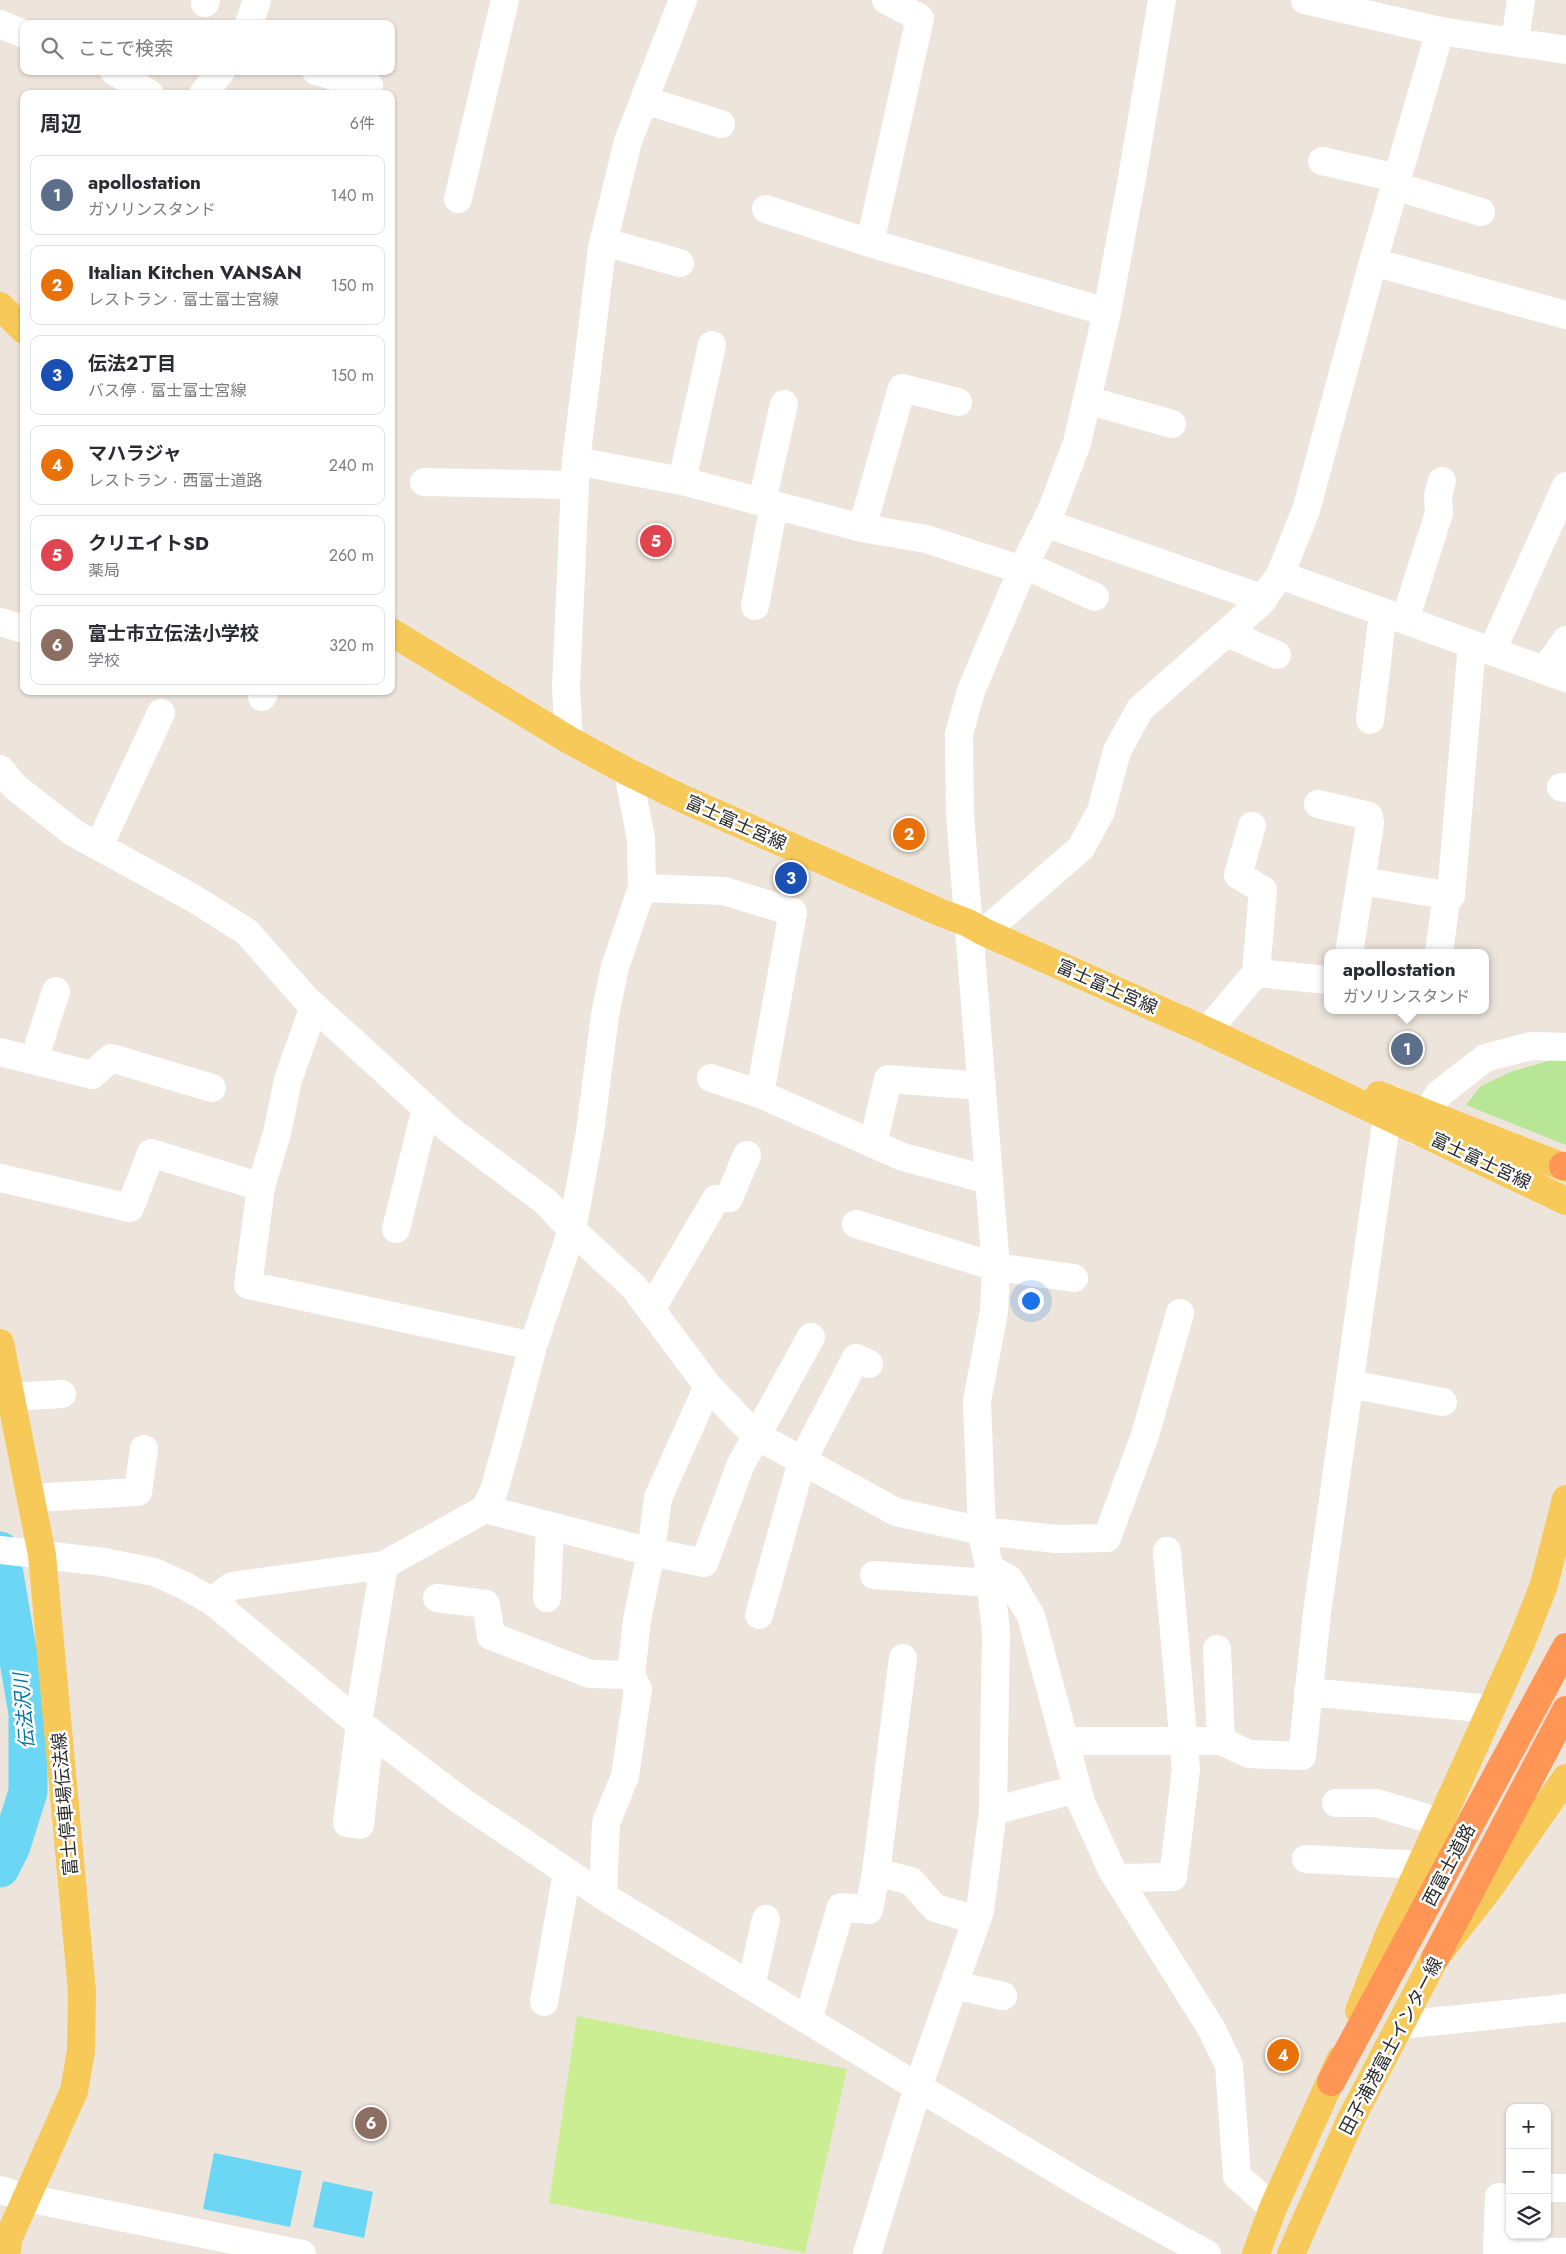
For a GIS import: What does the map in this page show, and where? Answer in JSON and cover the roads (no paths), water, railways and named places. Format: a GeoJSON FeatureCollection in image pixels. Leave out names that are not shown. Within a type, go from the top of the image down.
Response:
{"type":"FeatureCollection","features":[{"type":"Feature","properties":{"kind":"highway","name":"西富士道路"},"geometry":{"type":"LineString","coordinates":[[1331,2082],[1566,1647]]}},
{"type":"Feature","properties":{"kind":"highway","name":"西富士道路"},"geometry":{"type":"LineString","coordinates":[[1435,1958],[1566,1710]]}},
{"type":"Feature","properties":{"kind":"main road"},"geometry":{"type":"LineString","coordinates":[[0,306],[20,326]]}},
{"type":"Feature","properties":{"kind":"main road","name":"富士富士宮線"},"geometry":{"type":"LineString","coordinates":[[395,634],[569,740],[679,798],[1207,1031],[1422,1122],[1564,1203]]}},
{"type":"Feature","properties":{"kind":"main road","name":"富士富士宮線"},"geometry":{"type":"LineString","coordinates":[[1422,1122],[1565,1166]]}},
{"type":"Feature","properties":{"kind":"main road","name":"富士停車場伝法線"},"geometry":{"type":"LineString","coordinates":[[0,1343],[31,1498],[22,1552],[82,1992],[81,2051],[74,2090],[10,2237],[6,2254]]}},
{"type":"Feature","properties":{"kind":"main road","name":"田子浦港富士インター線"},"geometry":{"type":"LineString","coordinates":[[1256,2254],[1273,2208],[1301,2143],[1331,2082],[1388,1937],[1491,1709],[1544,1585],[1566,1499]]}},
{"type":"Feature","properties":{"kind":"main road","name":"田子浦港富士インター線"},"geometry":{"type":"LineString","coordinates":[[1291,2254],[1352,2119],[1435,1958],[1488,1890],[1566,1778]]}},
{"type":"Feature","properties":{"kind":"street"},"geometry":{"type":"LineString","coordinates":[[250,20],[257,0]]}},
{"type":"Feature","properties":{"kind":"street"},"geometry":{"type":"LineString","coordinates":[[458,199],[505,0]]}},
{"type":"Feature","properties":{"kind":"street"},"geometry":{"type":"LineString","coordinates":[[569,740],[566,686],[575,473],[604,242],[628,141],[683,0]]}},
{"type":"Feature","properties":{"kind":"street"},"geometry":{"type":"LineString","coordinates":[[870,243],[920,18],[886,0]]}},
{"type":"Feature","properties":{"kind":"street"},"geometry":{"type":"LineString","coordinates":[[871,2253],[918,2087],[980,1911],[993,1811],[996,1632],[990,1576],[982,1531],[977,1401],[994,1312],[996,1267],[982,1086],[976,928],[960,815],[959,734],[970,691],[1023,568],[1045,523],[1077,443],[1106,312],[1132,178],[1162,0]]}},
{"type":"Feature","properties":{"kind":"street"},"geometry":{"type":"LineString","coordinates":[[1305,0],[1440,31],[1566,50]]}},
{"type":"Feature","properties":{"kind":"street"},"geometry":{"type":"LineString","coordinates":[[1515,41],[1521,0]]}},
{"type":"Feature","properties":{"kind":"street"},"geometry":{"type":"LineString","coordinates":[[0,24],[20,32]]}},
{"type":"Feature","properties":{"kind":"street"},"geometry":{"type":"LineString","coordinates":[[976,928],[1081,848],[1101,811],[1117,751],[1140,708],[1264,599],[1280,575],[1306,510],[1373,262],[1440,31]]}},
{"type":"Feature","properties":{"kind":"street"},"geometry":{"type":"LineString","coordinates":[[120,75],[144,90]]}},
{"type":"Feature","properties":{"kind":"street"},"geometry":{"type":"LineString","coordinates":[[206,90],[218,75]]}},
{"type":"Feature","properties":{"kind":"street"},"geometry":{"type":"LineString","coordinates":[[330,75],[369,86]]}},
{"type":"Feature","properties":{"kind":"street"},"geometry":{"type":"LineString","coordinates":[[644,100],[721,124]]}},
{"type":"Feature","properties":{"kind":"street"},"geometry":{"type":"LineString","coordinates":[[1322,162],[1396,182],[1482,212]]}},
{"type":"Feature","properties":{"kind":"street"},"geometry":{"type":"LineString","coordinates":[[766,209],[870,243],[1106,312]]}},
{"type":"Feature","properties":{"kind":"street"},"geometry":{"type":"LineString","coordinates":[[604,242],[680,263]]}},
{"type":"Feature","properties":{"kind":"street"},"geometry":{"type":"LineString","coordinates":[[1373,262],[1566,315]]}},
{"type":"Feature","properties":{"kind":"street"},"geometry":{"type":"LineString","coordinates":[[682,481],[712,345]]}},
{"type":"Feature","properties":{"kind":"street"},"geometry":{"type":"LineString","coordinates":[[862,528],[902,388],[958,402]]}},
{"type":"Feature","properties":{"kind":"street"},"geometry":{"type":"LineString","coordinates":[[1087,400],[1172,424]]}},
{"type":"Feature","properties":{"kind":"street"},"geometry":{"type":"LineString","coordinates":[[755,606],[768,503],[784,404]]}},
{"type":"Feature","properties":{"kind":"street"},"geometry":{"type":"LineString","coordinates":[[424,482],[575,473],[682,481],[862,528],[926,539],[1023,568],[1095,597]]}},
{"type":"Feature","properties":{"kind":"street"},"geometry":{"type":"LineString","coordinates":[[1370,720],[1394,616],[1439,513],[1438,496],[1442,481]]}},
{"type":"Feature","properties":{"kind":"street"},"geometry":{"type":"LineString","coordinates":[[1362,881],[1451,896],[1482,647],[1556,535],[1566,486]]}},
{"type":"Feature","properties":{"kind":"street"},"geometry":{"type":"LineString","coordinates":[[1045,523],[1264,599]]}},
{"type":"Feature","properties":{"kind":"street"},"geometry":{"type":"LineString","coordinates":[[1280,575],[1555,674],[1566,640]]}},
{"type":"Feature","properties":{"kind":"street"},"geometry":{"type":"LineString","coordinates":[[1227,633],[1277,655]]}},
{"type":"Feature","properties":{"kind":"street"},"geometry":{"type":"LineString","coordinates":[[99,846],[162,713]]}},
{"type":"Feature","properties":{"kind":"street"},"geometry":{"type":"LineString","coordinates":[[0,769],[15,787],[74,833],[193,898],[247,932],[314,1006],[450,1130],[546,1202],[572,1230],[634,1288],[652,1308],[708,1386],[755,1435],[896,1512],[982,1531],[1057,1539],[1107,1538],[1144,1435],[1180,1314]]}},
{"type":"Feature","properties":{"kind":"street"},"geometry":{"type":"LineString","coordinates":[[212,1601],[232,1586],[384,1565],[485,1510],[494,1490],[533,1346],[572,1230],[590,1132],[605,1015],[615,967],[642,888],[641,839],[628,772]]}},
{"type":"Feature","properties":{"kind":"street"},"geometry":{"type":"LineString","coordinates":[[1318,804],[1369,816],[1370,824],[1362,881],[1350,949]]}},
{"type":"Feature","properties":{"kind":"street"},"geometry":{"type":"LineString","coordinates":[[1207,1031],[1256,973],[1263,890],[1238,875],[1252,826]]}},
{"type":"Feature","properties":{"kind":"street"},"geometry":{"type":"LineString","coordinates":[[642,888],[724,891],[793,912],[760,1094]]}},
{"type":"Feature","properties":{"kind":"street"},"geometry":{"type":"LineString","coordinates":[[1439,949],[1447,896]]}},
{"type":"Feature","properties":{"kind":"street"},"geometry":{"type":"LineString","coordinates":[[1256,973],[1324,980]]}},
{"type":"Feature","properties":{"kind":"street"},"geometry":{"type":"LineString","coordinates":[[34,1060],[56,991]]}},
{"type":"Feature","properties":{"kind":"street"},"geometry":{"type":"LineString","coordinates":[[314,1006],[288,1080],[277,1133],[261,1187],[248,1285],[533,1346]]}},
{"type":"Feature","properties":{"kind":"street"},"geometry":{"type":"LineString","coordinates":[[1422,1122],[1439,1094],[1485,1058],[1531,1046],[1566,1047]]}},
{"type":"Feature","properties":{"kind":"street"},"geometry":{"type":"LineString","coordinates":[[0,1052],[92,1075],[111,1058],[212,1088]]}},
{"type":"Feature","properties":{"kind":"street"},"geometry":{"type":"LineString","coordinates":[[711,1078],[760,1094],[903,1157],[989,1180]]}},
{"type":"Feature","properties":{"kind":"street"},"geometry":{"type":"LineString","coordinates":[[874,1144],[888,1079],[982,1086]]}},
{"type":"Feature","properties":{"kind":"street"},"geometry":{"type":"LineString","coordinates":[[396,1229],[426,1108]]}},
{"type":"Feature","properties":{"kind":"street"},"geometry":{"type":"LineString","coordinates":[[1065,1741],[1220,1741],[1249,1754],[1302,1756],[1317,1612],[1390,1108]]}},
{"type":"Feature","properties":{"kind":"street"},"geometry":{"type":"LineString","coordinates":[[0,1178],[130,1208],[151,1153],[261,1187]]}},
{"type":"Feature","properties":{"kind":"street"},"geometry":{"type":"LineString","coordinates":[[652,1308],[716,1199],[729,1198],[747,1155]]}},
{"type":"Feature","properties":{"kind":"street"},"geometry":{"type":"LineString","coordinates":[[856,1224],[996,1267],[1074,1278]]}},
{"type":"Feature","properties":{"kind":"street"},"geometry":{"type":"LineString","coordinates":[[485,1510],[651,1552],[704,1563],[741,1464],[755,1435],[810,1337]]}},
{"type":"Feature","properties":{"kind":"street"},"geometry":{"type":"LineString","coordinates":[[759,1615],[802,1461],[856,1358],[869,1364]]}},
{"type":"Feature","properties":{"kind":"street"},"geometry":{"type":"LineString","coordinates":[[1350,1384],[1443,1402]]}},
{"type":"Feature","properties":{"kind":"street"},"geometry":{"type":"LineString","coordinates":[[603,1896],[606,1823],[625,1776],[638,1689],[631,1675],[637,1620],[651,1552],[658,1498],[708,1386]]}},
{"type":"Feature","properties":{"kind":"street"},"geometry":{"type":"LineString","coordinates":[[11,1397],[62,1394]]}},
{"type":"Feature","properties":{"kind":"street"},"geometry":{"type":"LineString","coordinates":[[31,1498],[138,1492],[144,1449]]}},
{"type":"Feature","properties":{"kind":"street"},"geometry":{"type":"LineString","coordinates":[[546,1598],[550,1526]]}},
{"type":"Feature","properties":{"kind":"street"},"geometry":{"type":"LineString","coordinates":[[1117,1878],[1173,1877],[1186,1770],[1167,1551]]}},
{"type":"Feature","properties":{"kind":"street"},"geometry":{"type":"LineString","coordinates":[[22,1552],[104,1562],[154,1572],[212,1601],[362,1726],[460,1800],[603,1896],[918,2087],[1089,2188],[1206,2254]]}},
{"type":"Feature","properties":{"kind":"street"},"geometry":{"type":"LineString","coordinates":[[362,1726],[384,1565]]}},
{"type":"Feature","properties":{"kind":"street"},"geometry":{"type":"LineString","coordinates":[[874,1575],[990,1576],[1009,1579],[1031,1616],[1081,1802],[1112,1870],[1211,2028],[1229,2065],[1237,2176],[1273,2208]]}},
{"type":"Feature","properties":{"kind":"street"},"geometry":{"type":"LineString","coordinates":[[437,1598],[486,1604],[491,1636],[590,1674],[631,1675]]}},
{"type":"Feature","properties":{"kind":"street"},"geometry":{"type":"LineString","coordinates":[[1217,1649],[1220,1741]]}},
{"type":"Feature","properties":{"kind":"street"},"geometry":{"type":"LineString","coordinates":[[808,2020],[841,1907],[869,1910],[876,1872],[903,1658]]}},
{"type":"Feature","properties":{"kind":"street"},"geometry":{"type":"LineString","coordinates":[[1308,1692],[1491,1709]]}},
{"type":"Feature","properties":{"kind":"street"},"geometry":{"type":"LineString","coordinates":[[993,1811],[1077,1789]]}},
{"type":"Feature","properties":{"kind":"street"},"geometry":{"type":"LineString","coordinates":[[1336,1803],[1376,1803],[1439,1822]]}},
{"type":"Feature","properties":{"kind":"street"},"geometry":{"type":"LineString","coordinates":[[1306,1859],[1421,1865]]}},
{"type":"Feature","properties":{"kind":"street"},"geometry":{"type":"LineString","coordinates":[[544,2002],[567,1872]]}},
{"type":"Feature","properties":{"kind":"street"},"geometry":{"type":"LineString","coordinates":[[876,1872],[911,1881],[936,1908],[977,1920]]}},
{"type":"Feature","properties":{"kind":"street"},"geometry":{"type":"LineString","coordinates":[[751,1986],[766,1919]]}},
{"type":"Feature","properties":{"kind":"street"},"geometry":{"type":"LineString","coordinates":[[955,1985],[1003,1996]]}},
{"type":"Feature","properties":{"kind":"street"},"geometry":{"type":"LineString","coordinates":[[1400,2026],[1566,2008]]}},
{"type":"Feature","properties":{"kind":"street"},"geometry":{"type":"LineString","coordinates":[[1551,2188],[1566,2188]]}},
{"type":"Feature","properties":{"kind":"street"},"geometry":{"type":"LineString","coordinates":[[0,2190],[27,2198],[302,2254]]}},
{"type":"Feature","properties":{"kind":"street"},"geometry":{"type":"LineString","coordinates":[[1499,2197],[1497,2251],[1566,2252]]}},
{"type":"Feature","properties":{"kind":"water"},"geometry":{"type":"Polygon","coordinates":[[[214,2153],[302,2171],[290,2227],[203,2209],[214,2153]]]}},
{"type":"Feature","properties":{"kind":"water"},"geometry":{"type":"Polygon","coordinates":[[[323,2181],[373,2192],[364,2238],[313,2227],[323,2181]]]}},
{"type":"Feature","properties":{"kind":"waterway","name":"伝法沢川"},"geometry":{"type":"LineString","coordinates":[[0,1551],[28,1713],[28,1792],[11,1846],[0,1868]]}},
{"type":"Feature","properties":{"kind":"place","name":"クリエイトSD"},"geometry":{"type":"Point","coordinates":[656,541]}},
{"type":"Feature","properties":{"kind":"place","name":"Italian Kitchen VANSAN"},"geometry":{"type":"Point","coordinates":[909,834]}},
{"type":"Feature","properties":{"kind":"place","name":"伝法２丁目"},"geometry":{"type":"Point","coordinates":[791,878]}},
{"type":"Feature","properties":{"kind":"place","name":"apollostation"},"geometry":{"type":"Point","coordinates":[1407,1049]}},
{"type":"Feature","properties":{"kind":"place","name":"マハラジャ"},"geometry":{"type":"Point","coordinates":[1283,2055]}},
{"type":"Feature","properties":{"kind":"place","name":"富士市立伝法小学校"},"geometry":{"type":"Point","coordinates":[371,2123]}}]}
